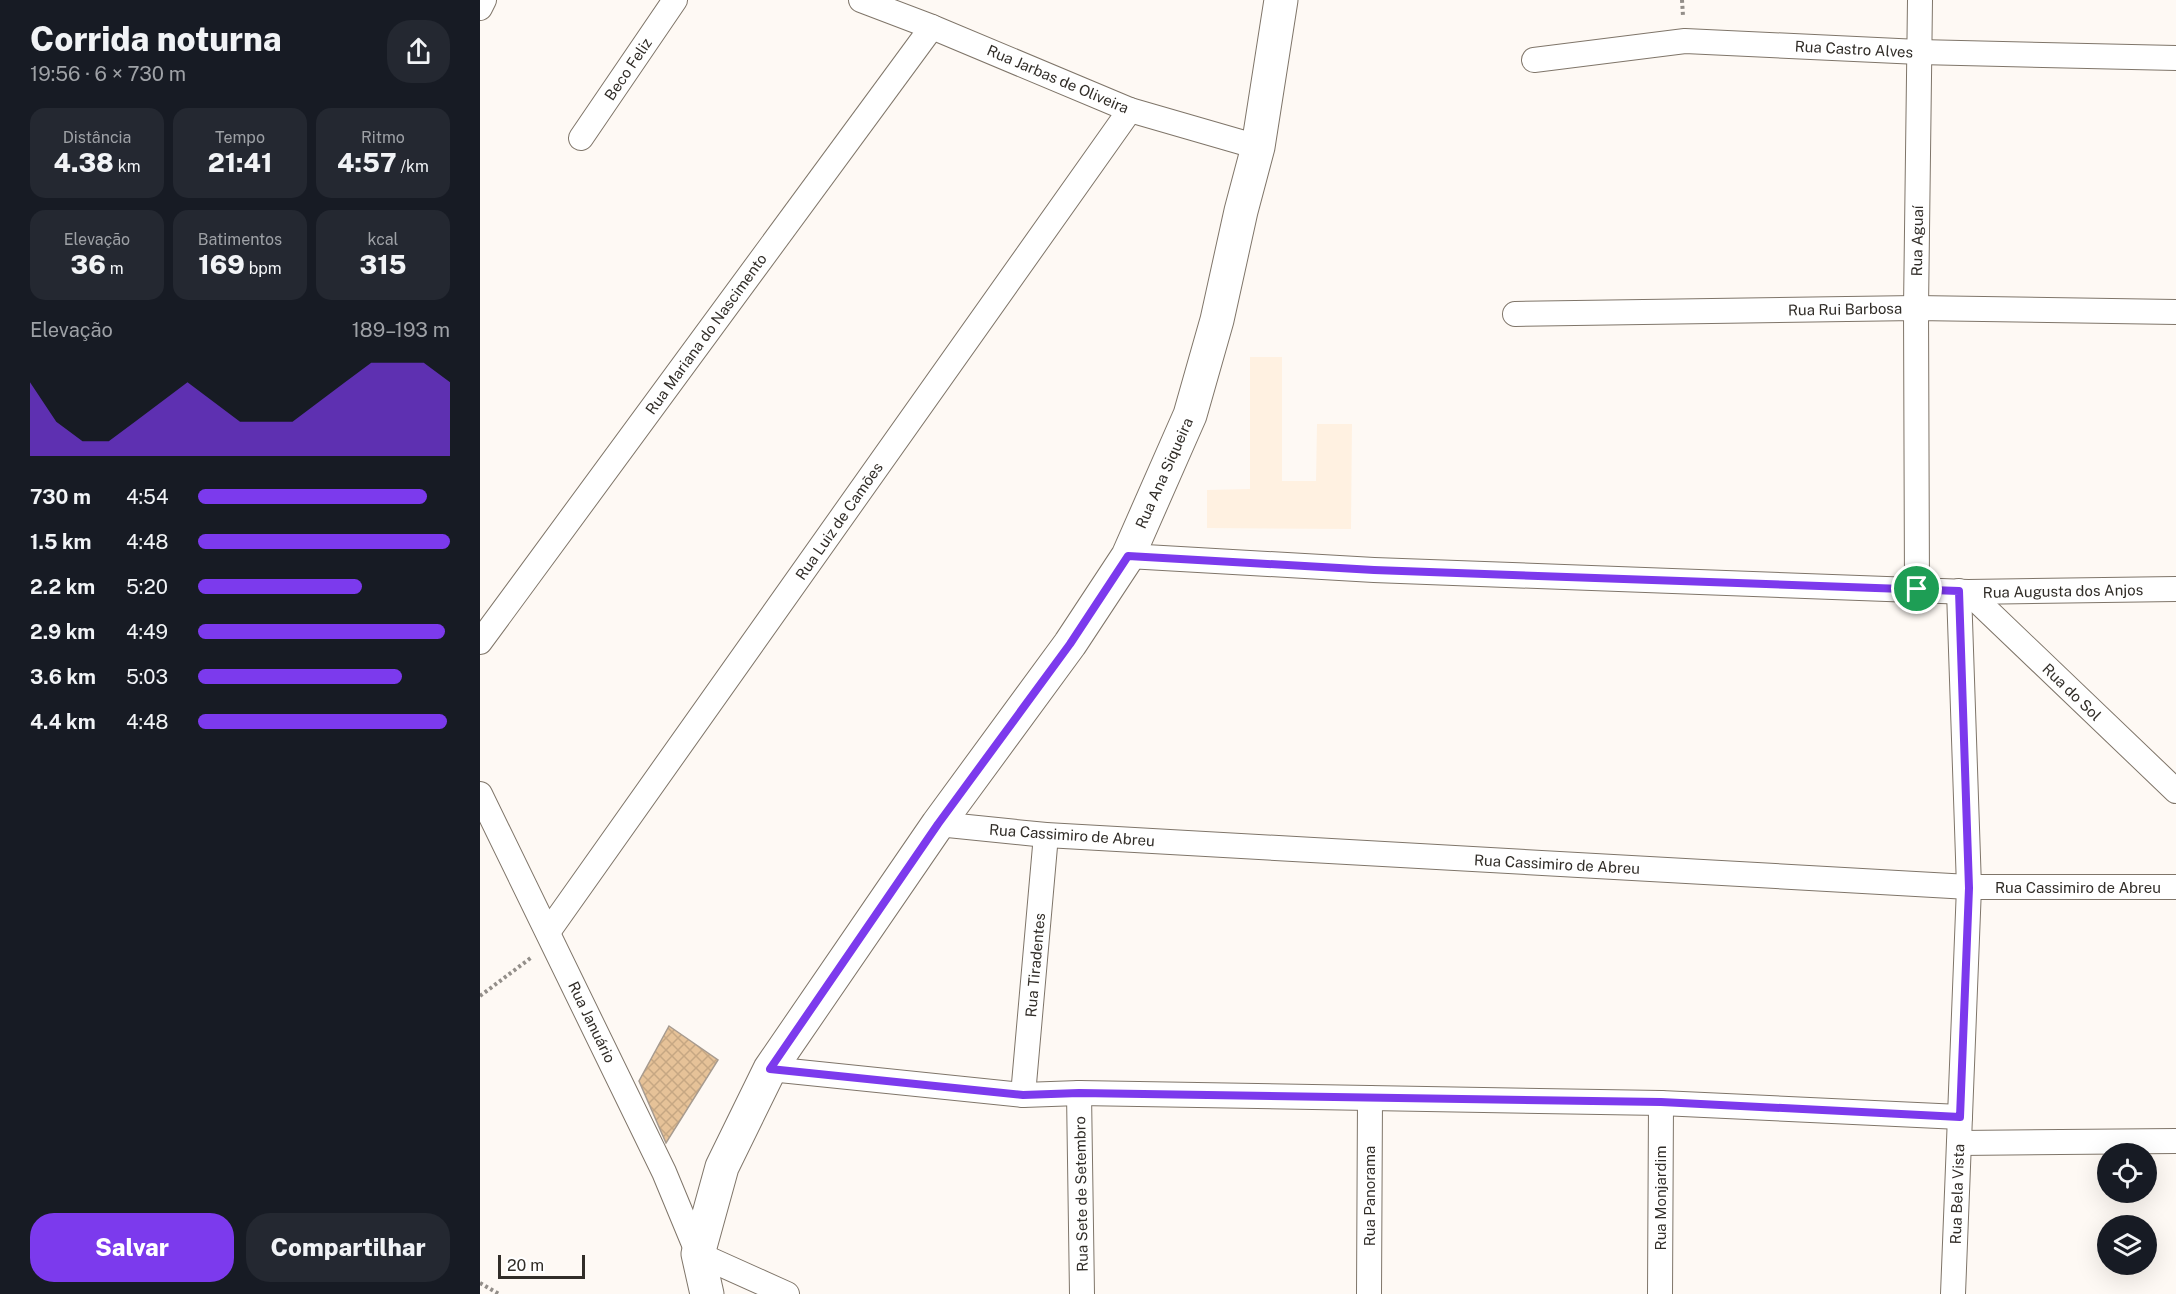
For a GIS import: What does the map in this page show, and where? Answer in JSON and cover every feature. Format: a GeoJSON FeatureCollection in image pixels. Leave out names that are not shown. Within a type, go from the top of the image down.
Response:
{"type":"FeatureCollection","features":[{"type":"Feature","properties":{"kind":"street"},"geometry":{"type":"LineString","coordinates":[[480,8],[484,0]]}},
{"type":"Feature","properties":{"kind":"street","name":"Beco Feliz"},"geometry":{"type":"LineString","coordinates":[[581,138],[675,0]]}},
{"type":"Feature","properties":{"kind":"street","name":"Rua Jarbas de Oliveira"},"geometry":{"type":"LineString","coordinates":[[861,0],[932,27],[1130,110],[1258,147]]}},
{"type":"Feature","properties":{"kind":"street","name":"Rua Ana Siqueira"},"geometry":{"type":"LineString","coordinates":[[700,1291],[698,1254],[722,1167],[770,1069],[938,824],[1070,644],[1128,556],[1190,415],[1217,320],[1258,147],[1281,0]]}},
{"type":"Feature","properties":{"kind":"street","name":"Rua Aguaí"},"geometry":{"type":"LineString","coordinates":[[1917,589],[1916,308],[1920,0]]}},
{"type":"Feature","properties":{"kind":"street","name":"Rua Mariana do Nascimento"},"geometry":{"type":"LineString","coordinates":[[480,642],[932,27]]}},
{"type":"Feature","properties":{"kind":"street","name":"Rua Castro Alves"},"geometry":{"type":"LineString","coordinates":[[1534,60],[1685,41],[1919,52],[2176,58]]}},
{"type":"Feature","properties":{"kind":"street","name":"Rua Luiz de Camões"},"geometry":{"type":"LineString","coordinates":[[550,937],[1130,110]]}},
{"type":"Feature","properties":{"kind":"street","name":"Rua Rui Barbosa"},"geometry":{"type":"LineString","coordinates":[[1515,314],[1916,308],[2176,312]]}},
{"type":"Feature","properties":{"kind":"street","name":"Rua Augusta dos Anjos"},"geometry":{"type":"LineString","coordinates":[[1128,556],[1374,570],[1964,592],[2176,589]]}},
{"type":"Feature","properties":{"kind":"street","name":"Rua do Sol"},"geometry":{"type":"LineString","coordinates":[[1964,592],[2176,791]]}},
{"type":"Feature","properties":{"kind":"street","name":"Rua Bela Vista"},"geometry":{"type":"LineString","coordinates":[[1953,1294],[1969,888],[1964,592]]}},
{"type":"Feature","properties":{"kind":"street","name":"Rua Januário"},"geometry":{"type":"LineString","coordinates":[[480,794],[664,1172],[698,1254]]}},
{"type":"Feature","properties":{"kind":"street","name":"Rua Cassimiro de Abreu"},"geometry":{"type":"LineString","coordinates":[[938,824],[1046,835],[1969,888],[2176,887]]}},
{"type":"Feature","properties":{"kind":"street","name":"Rua Tiradentes"},"geometry":{"type":"LineString","coordinates":[[1023,1095],[1046,835]]}},
{"type":"Feature","properties":{"kind":"street"},"geometry":{"type":"LineString","coordinates":[[770,1069],[1023,1095],[1079,1093],[1661,1102],[1960,1117]]}},
{"type":"Feature","properties":{"kind":"street","name":"Rua Sete de Setembro"},"geometry":{"type":"LineString","coordinates":[[1079,1093],[1082,1294]]}},
{"type":"Feature","properties":{"kind":"street","name":"Rua Panorama"},"geometry":{"type":"LineString","coordinates":[[1369,1294],[1370,1098]]}},
{"type":"Feature","properties":{"kind":"street","name":"Rua Monjardim"},"geometry":{"type":"LineString","coordinates":[[1660,1294],[1661,1102]]}},
{"type":"Feature","properties":{"kind":"street"},"geometry":{"type":"LineString","coordinates":[[1959,1143],[2176,1141]]}},
{"type":"Feature","properties":{"kind":"street"},"geometry":{"type":"LineString","coordinates":[[698,1254],[787,1294]]}},
{"type":"Feature","properties":{"kind":"path"},"geometry":{"type":"LineString","coordinates":[[480,996],[550,937]]}},
{"type":"Feature","properties":{"kind":"path"},"geometry":{"type":"LineString","coordinates":[[480,1283],[499,1294]]}},
{"type":"Feature","properties":{"kind":"shaded area"},"geometry":{"type":"Polygon","coordinates":[[[1250,357],[1282,357],[1282,481],[1316,481],[1317,424],[1352,424],[1351,529],[1207,528],[1207,490],[1250,489],[1250,357]]]}},
{"type":"Feature","properties":{"kind":"building"},"geometry":{"type":"Polygon","coordinates":[[[669,1026],[718,1060],[666,1143],[639,1081],[669,1026]]]}},
{"type":"Feature","properties":{"kind":"route"},"geometry":{"type":"LineString","coordinates":[[1128,556],[1374,570],[1917,589],[1959,591],[1969,888],[1960,1117],[1661,1102],[1079,1093],[1023,1095],[770,1069],[938,824],[1070,644],[1128,556]]}}]}
